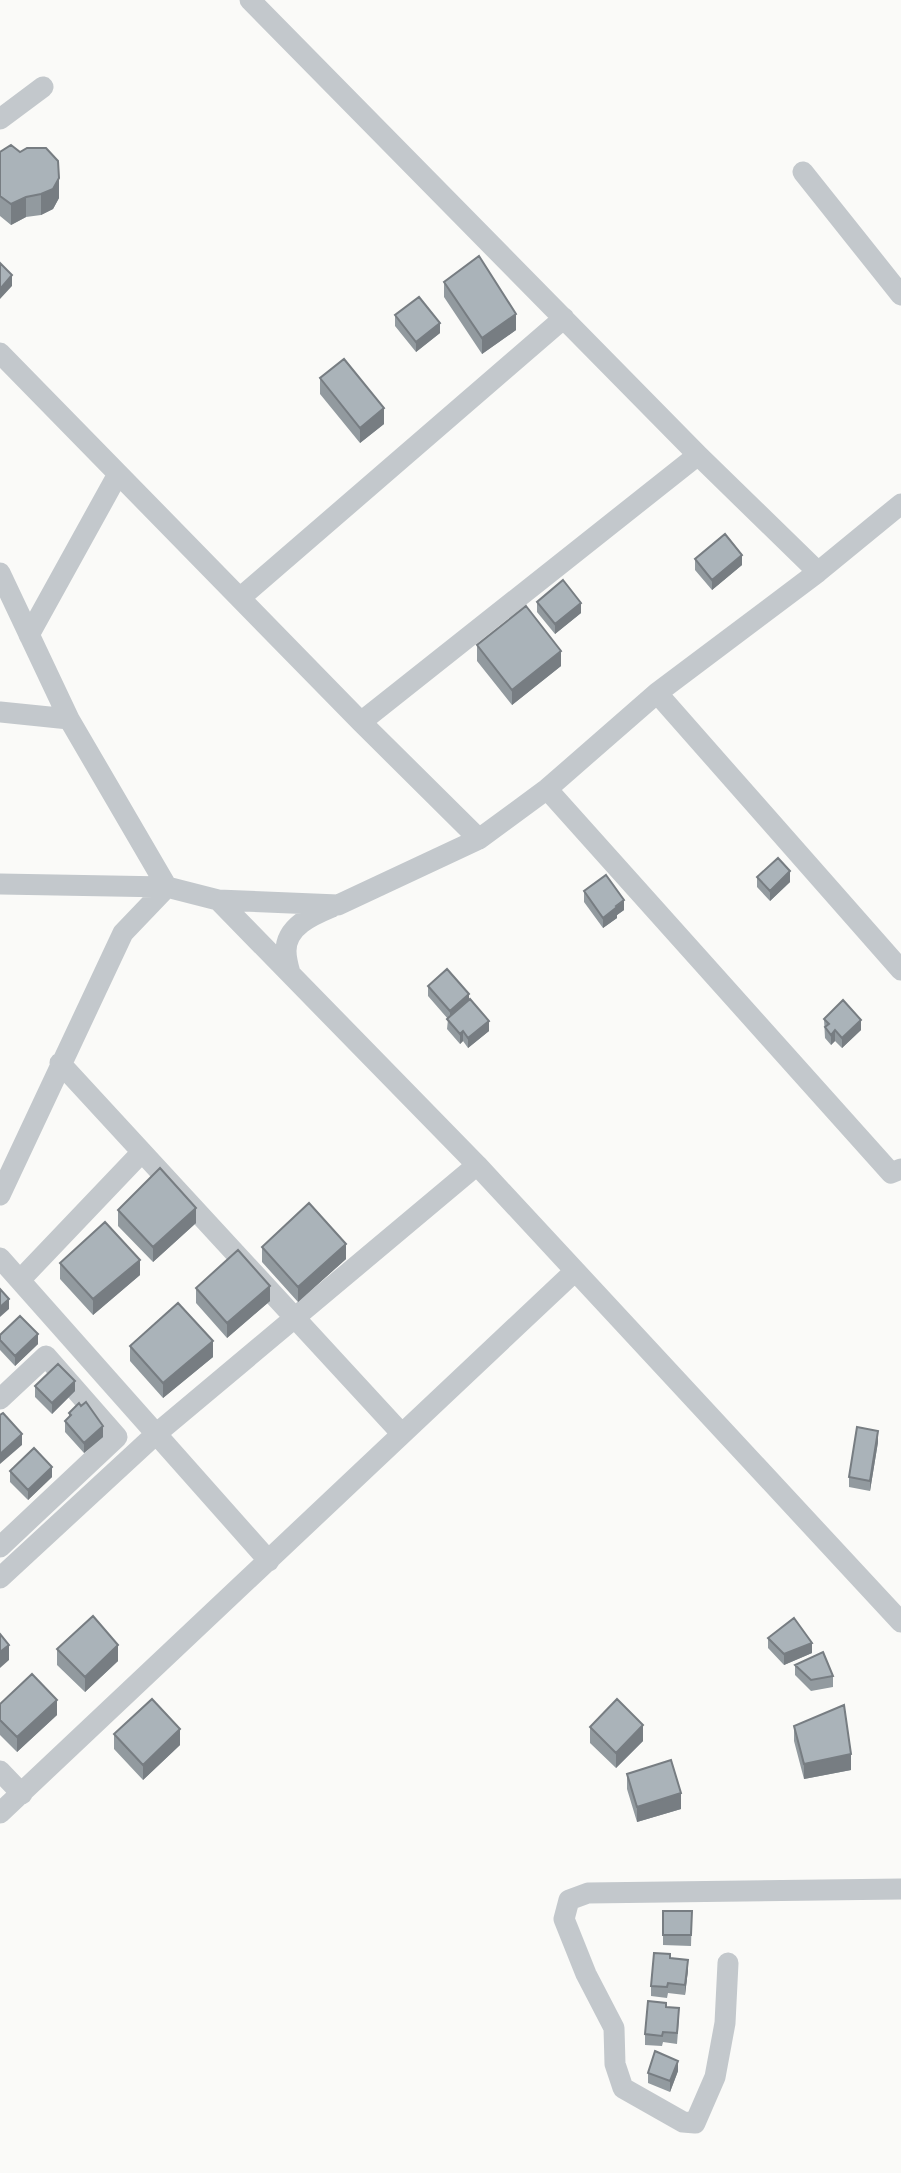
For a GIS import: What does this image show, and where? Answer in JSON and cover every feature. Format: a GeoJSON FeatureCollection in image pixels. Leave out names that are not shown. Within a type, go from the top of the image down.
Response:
{"type":"FeatureCollection","features":[{"type":"Feature","properties":{"kind":"street"},"geometry":{"type":"LineString","coordinates":[[250,0],[698,455],[818,572]]}},
{"type":"Feature","properties":{"kind":"street"},"geometry":{"type":"LineString","coordinates":[[0,118],[43,87]]}},
{"type":"Feature","properties":{"kind":"street"},"geometry":{"type":"LineString","coordinates":[[803,172],[901,295]]}},
{"type":"Feature","properties":{"kind":"street"},"geometry":{"type":"LineString","coordinates":[[240,598],[564,318]]}},
{"type":"Feature","properties":{"kind":"street"},"geometry":{"type":"LineString","coordinates":[[0,354],[479,839]]}},
{"type":"Feature","properties":{"kind":"street"},"geometry":{"type":"LineString","coordinates":[[361,722],[698,455]]}},
{"type":"Feature","properties":{"kind":"street"},"geometry":{"type":"LineString","coordinates":[[29,635],[118,474]]}},
{"type":"Feature","properties":{"kind":"street"},"geometry":{"type":"LineString","coordinates":[[290,973],[285,948],[297,925],[315,914],[479,839],[547,789],[657,693],[818,572],[901,504]]}},
{"type":"Feature","properties":{"kind":"street"},"geometry":{"type":"LineString","coordinates":[[0,573],[69,719],[167,887]]}},
{"type":"Feature","properties":{"kind":"street"},"geometry":{"type":"LineString","coordinates":[[657,693],[901,970]]}},
{"type":"Feature","properties":{"kind":"street"},"geometry":{"type":"LineString","coordinates":[[0,712],[69,719]]}},
{"type":"Feature","properties":{"kind":"street"},"geometry":{"type":"LineString","coordinates":[[547,789],[891,1173],[901,1169]]}},
{"type":"Feature","properties":{"kind":"street"},"geometry":{"type":"LineString","coordinates":[[0,884],[167,887],[218,900],[338,905]]}},
{"type":"Feature","properties":{"kind":"street"},"geometry":{"type":"LineString","coordinates":[[0,1195],[123,933],[167,887]]}},
{"type":"Feature","properties":{"kind":"street"},"geometry":{"type":"LineString","coordinates":[[218,900],[477,1165],[901,1622]]}},
{"type":"Feature","properties":{"kind":"street"},"geometry":{"type":"LineString","coordinates":[[60,1063],[402,1434]]}},
{"type":"Feature","properties":{"kind":"street"},"geometry":{"type":"LineString","coordinates":[[20,1280],[142,1152]]}},
{"type":"Feature","properties":{"kind":"street"},"geometry":{"type":"LineString","coordinates":[[0,1578],[156,1434],[477,1165]]}},
{"type":"Feature","properties":{"kind":"street"},"geometry":{"type":"LineString","coordinates":[[0,1258],[269,1561]]}},
{"type":"Feature","properties":{"kind":"street"},"geometry":{"type":"LineString","coordinates":[[0,1813],[575,1271]]}},
{"type":"Feature","properties":{"kind":"street"},"geometry":{"type":"LineString","coordinates":[[0,1399],[46,1356],[117,1437],[0,1547]]}},
{"type":"Feature","properties":{"kind":"street"},"geometry":{"type":"LineString","coordinates":[[0,1770],[22,1794]]}},
{"type":"Feature","properties":{"kind":"street"},"geometry":{"type":"LineString","coordinates":[[728,1963],[724,2022],[715,2077],[695,2123],[684,2122],[623,2088],[615,2064],[614,2028],[586,1973],[564,1919],[569,1900],[589,1893],[901,1889]]}},
{"type":"Feature","properties":{"kind":"building"},"geometry":{"type":"Polygon","coordinates":[[[11,145],[20,152],[27,148],[46,148],[58,161],[59,178],[53,189],[11,204],[0,196],[0,152],[11,145]]]}},
{"type":"Feature","properties":{"kind":"building"},"geometry":{"type":"Polygon","coordinates":[[[479,256],[516,314],[482,338],[444,282],[479,256]]]}},
{"type":"Feature","properties":{"kind":"building"},"geometry":{"type":"Polygon","coordinates":[[[0,263],[12,275],[0,289],[0,263]]]}},
{"type":"Feature","properties":{"kind":"building"},"geometry":{"type":"Polygon","coordinates":[[[419,297],[440,323],[416,342],[395,315],[419,297]]]}},
{"type":"Feature","properties":{"kind":"building"},"geometry":{"type":"Polygon","coordinates":[[[344,359],[384,408],[360,428],[320,378],[344,359]]]}},
{"type":"Feature","properties":{"kind":"building"},"geometry":{"type":"Polygon","coordinates":[[[725,534],[742,555],[712,580],[695,559],[725,534]]]}},
{"type":"Feature","properties":{"kind":"building"},"geometry":{"type":"Polygon","coordinates":[[[563,580],[581,603],[555,624],[537,602],[563,580]]]}},
{"type":"Feature","properties":{"kind":"building"},"geometry":{"type":"Polygon","coordinates":[[[526,606],[561,651],[512,690],[477,645],[526,606]]]}},
{"type":"Feature","properties":{"kind":"building"},"geometry":{"type":"Polygon","coordinates":[[[778,858],[790,871],[770,891],[757,877],[778,858]]]}},
{"type":"Feature","properties":{"kind":"building"},"geometry":{"type":"Polygon","coordinates":[[[606,875],[624,900],[603,918],[584,891],[606,875]]]}},
{"type":"Feature","properties":{"kind":"building"},"geometry":{"type":"Polygon","coordinates":[[[447,969],[469,994],[450,1011],[428,986],[447,969]]]}},
{"type":"Feature","properties":{"kind":"building"},"geometry":{"type":"Polygon","coordinates":[[[470,999],[489,1021],[468,1038],[463,1031],[460,1034],[447,1019],[470,999]]]}},
{"type":"Feature","properties":{"kind":"building"},"geometry":{"type":"Polygon","coordinates":[[[843,1000],[861,1020],[842,1038],[835,1030],[831,1035],[825,1027],[829,1024],[824,1019],[843,1000]]]}},
{"type":"Feature","properties":{"kind":"building"},"geometry":{"type":"Polygon","coordinates":[[[160,1168],[196,1208],[153,1247],[118,1210],[160,1168]]]}},
{"type":"Feature","properties":{"kind":"building"},"geometry":{"type":"Polygon","coordinates":[[[309,1203],[346,1244],[298,1287],[262,1247],[309,1203]]]}},
{"type":"Feature","properties":{"kind":"building"},"geometry":{"type":"Polygon","coordinates":[[[105,1222],[140,1260],[93,1299],[60,1263],[105,1222]]]}},
{"type":"Feature","properties":{"kind":"building"},"geometry":{"type":"Polygon","coordinates":[[[238,1250],[270,1286],[227,1323],[196,1288],[238,1250]]]}},
{"type":"Feature","properties":{"kind":"building"},"geometry":{"type":"Polygon","coordinates":[[[0,1289],[9,1299],[0,1307],[0,1289]]]}},
{"type":"Feature","properties":{"kind":"building"},"geometry":{"type":"Polygon","coordinates":[[[178,1303],[213,1341],[163,1383],[130,1346],[178,1303]]]}},
{"type":"Feature","properties":{"kind":"building"},"geometry":{"type":"Polygon","coordinates":[[[20,1316],[38,1334],[15,1356],[0,1340],[0,1335],[20,1316]]]}},
{"type":"Feature","properties":{"kind":"building"},"geometry":{"type":"Polygon","coordinates":[[[58,1364],[75,1381],[52,1403],[35,1386],[58,1364]]]}},
{"type":"Feature","properties":{"kind":"building"},"geometry":{"type":"Polygon","coordinates":[[[86,1402],[103,1426],[84,1443],[65,1421],[79,1403],[81,1406],[86,1402]]]}},
{"type":"Feature","properties":{"kind":"building"},"geometry":{"type":"Polygon","coordinates":[[[3,1413],[22,1434],[0,1454],[0,1415],[3,1413]]]}},
{"type":"Feature","properties":{"kind":"building"},"geometry":{"type":"Polygon","coordinates":[[[857,1427],[878,1431],[870,1481],[849,1477],[857,1427]]]}},
{"type":"Feature","properties":{"kind":"building"},"geometry":{"type":"Polygon","coordinates":[[[34,1448],[52,1467],[28,1490],[10,1471],[34,1448]]]}},
{"type":"Feature","properties":{"kind":"building"},"geometry":{"type":"Polygon","coordinates":[[[93,1616],[118,1645],[85,1677],[57,1649],[93,1616]]]}},
{"type":"Feature","properties":{"kind":"building"},"geometry":{"type":"Polygon","coordinates":[[[794,1618],[812,1643],[784,1654],[768,1638],[794,1618]]]}},
{"type":"Feature","properties":{"kind":"building"},"geometry":{"type":"Polygon","coordinates":[[[0,1634],[9,1645],[0,1652],[0,1634]]]}},
{"type":"Feature","properties":{"kind":"building"},"geometry":{"type":"Polygon","coordinates":[[[823,1652],[833,1676],[811,1680],[795,1665],[823,1652]]]}},
{"type":"Feature","properties":{"kind":"building"},"geometry":{"type":"Polygon","coordinates":[[[32,1674],[57,1700],[17,1737],[0,1720],[0,1704],[32,1674]]]}},
{"type":"Feature","properties":{"kind":"building"},"geometry":{"type":"Polygon","coordinates":[[[152,1699],[180,1729],[143,1765],[114,1734],[152,1699]]]}},
{"type":"Feature","properties":{"kind":"building"},"geometry":{"type":"Polygon","coordinates":[[[617,1699],[643,1725],[616,1753],[590,1727],[617,1699]]]}},
{"type":"Feature","properties":{"kind":"building"},"geometry":{"type":"Polygon","coordinates":[[[844,1705],[851,1754],[804,1764],[794,1726],[844,1705]]]}},
{"type":"Feature","properties":{"kind":"building"},"geometry":{"type":"Polygon","coordinates":[[[671,1760],[681,1793],[637,1807],[627,1774],[671,1760]]]}},
{"type":"Feature","properties":{"kind":"building"},"geometry":{"type":"Polygon","coordinates":[[[663,1911],[692,1911],[691,1935],[663,1935],[663,1911]]]}},
{"type":"Feature","properties":{"kind":"building"},"geometry":{"type":"Polygon","coordinates":[[[654,1953],[670,1954],[670,1958],[688,1960],[685,1985],[668,1983],[667,1987],[651,1986],[654,1953]]]}},
{"type":"Feature","properties":{"kind":"building"},"geometry":{"type":"Polygon","coordinates":[[[648,2001],[679,2008],[677,2033],[663,2032],[662,2036],[645,2034],[648,2001]]]}},
{"type":"Feature","properties":{"kind":"building"},"geometry":{"type":"Polygon","coordinates":[[[655,2051],[678,2061],[670,2081],[648,2073],[655,2051]]]}}]}
